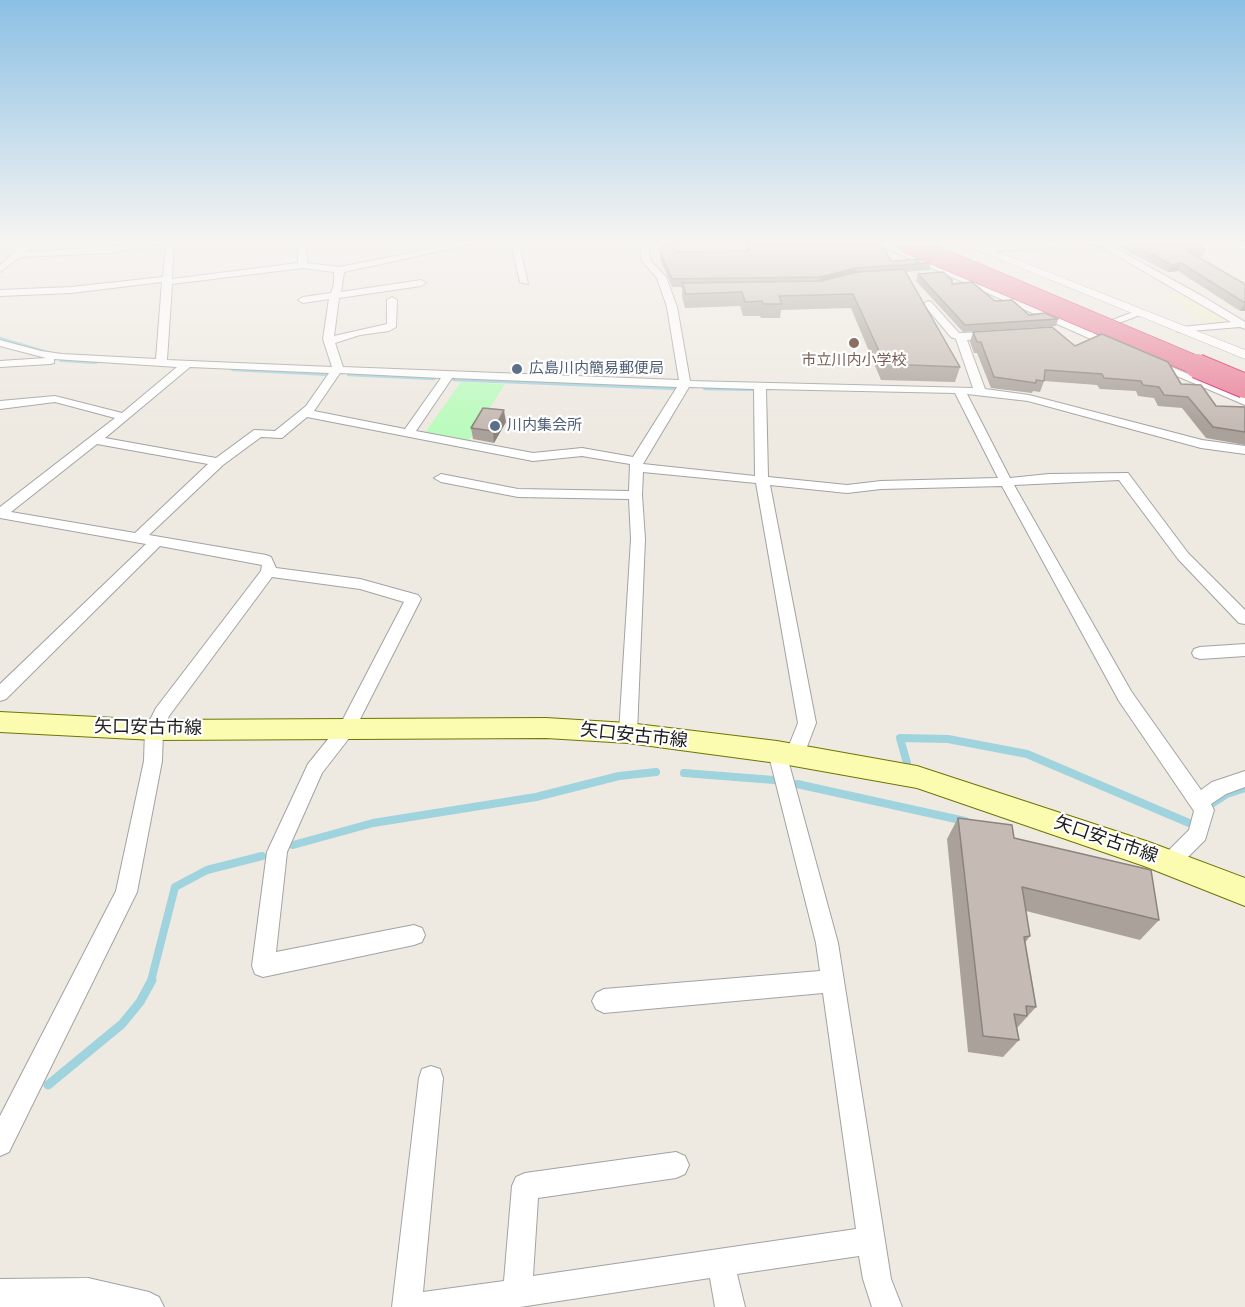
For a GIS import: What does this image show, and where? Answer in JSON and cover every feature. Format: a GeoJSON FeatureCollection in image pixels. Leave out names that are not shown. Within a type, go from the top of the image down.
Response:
{"type":"FeatureCollection","features":[{"type":"Feature","properties":{"kind":"highway"},"geometry":{"type":"LineString","coordinates":[[1042,304],[1245,386]]}},
{"type":"Feature","properties":{"kind":"highway"},"geometry":{"type":"LineString","coordinates":[[1077,304],[1245,374]]}},
{"type":"Feature","properties":{"kind":"main road","name":"矢口安古市線"},"geometry":{"type":"LineString","coordinates":[[0,722],[154,730],[546,728],[628,733],[786,753],[917,777],[1170,862],[1245,892]]}},
{"type":"Feature","properties":{"kind":"street"},"geometry":{"type":"LineString","coordinates":[[161,363],[165,304]]}},
{"type":"Feature","properties":{"kind":"street"},"geometry":{"type":"LineString","coordinates":[[333,304],[329,341],[337,371]]}},
{"type":"Feature","properties":{"kind":"street"},"geometry":{"type":"LineString","coordinates":[[329,341],[359,332],[385,329],[392,325],[392,304]]}},
{"type":"Feature","properties":{"kind":"street"},"geometry":{"type":"LineString","coordinates":[[628,733],[638,539],[635,495],[636,464],[685,384],[672,304]]}},
{"type":"Feature","properties":{"kind":"street"},"geometry":{"type":"LineString","coordinates":[[929,304],[956,335],[961,337],[1006,335]]}},
{"type":"Feature","properties":{"kind":"street"},"geometry":{"type":"LineString","coordinates":[[1019,304],[1128,351]]}},
{"type":"Feature","properties":{"kind":"street"},"geometry":{"type":"LineString","coordinates":[[1118,304],[1245,355]]}},
{"type":"Feature","properties":{"kind":"street"},"geometry":{"type":"LineString","coordinates":[[1209,304],[1243,325]]}},
{"type":"Feature","properties":{"kind":"street"},"geometry":{"type":"LineString","coordinates":[[1051,333],[1083,332],[1140,313]]}},
{"type":"Feature","properties":{"kind":"street"},"geometry":{"type":"LineString","coordinates":[[1182,330],[1243,325]]}},
{"type":"Feature","properties":{"kind":"street"},"geometry":{"type":"LineString","coordinates":[[961,337],[980,393]]}},
{"type":"Feature","properties":{"kind":"street"},"geometry":{"type":"LineString","coordinates":[[0,343],[40,354],[62,357],[161,363],[448,376],[959,390],[1029,398],[1201,444],[1245,450]]}},
{"type":"Feature","properties":{"kind":"street"},"geometry":{"type":"LineString","coordinates":[[0,364],[49,361],[62,357]]}},
{"type":"Feature","properties":{"kind":"street"},"geometry":{"type":"LineString","coordinates":[[1150,361],[1245,402]]}},
{"type":"Feature","properties":{"kind":"street"},"geometry":{"type":"LineString","coordinates":[[0,514],[188,364]]}},
{"type":"Feature","properties":{"kind":"street"},"geometry":{"type":"LineString","coordinates":[[138,538],[218,462],[258,433],[278,435],[305,413],[337,371]]}},
{"type":"Feature","properties":{"kind":"street"},"geometry":{"type":"LineString","coordinates":[[408,433],[448,376]]}},
{"type":"Feature","properties":{"kind":"street"},"geometry":{"type":"LineString","coordinates":[[760,386],[762,480],[807,723],[786,753],[827,943],[877,1279],[887,1307]]}},
{"type":"Feature","properties":{"kind":"street"},"geometry":{"type":"LineString","coordinates":[[959,390],[1006,482],[1125,696],[1204,810],[1198,834],[1170,862]]}},
{"type":"Feature","properties":{"kind":"street"},"geometry":{"type":"LineString","coordinates":[[0,405],[55,399],[124,417]]}},
{"type":"Feature","properties":{"kind":"street"},"geometry":{"type":"LineString","coordinates":[[305,413],[533,457],[582,452],[636,464],[847,489],[881,484],[1006,482],[1123,476],[1183,556],[1245,619]]}},
{"type":"Feature","properties":{"kind":"street"},"geometry":{"type":"LineString","coordinates":[[95,440],[218,462]]}},
{"type":"Feature","properties":{"kind":"street"},"geometry":{"type":"LineString","coordinates":[[441,478],[518,493],[635,495]]}},
{"type":"Feature","properties":{"kind":"street"},"geometry":{"type":"LineString","coordinates":[[0,514],[266,560],[269,565],[268,572],[162,713],[154,730],[153,761],[126,892],[0,1143]]}},
{"type":"Feature","properties":{"kind":"street"},"geometry":{"type":"LineString","coordinates":[[0,694],[157,541]]}},
{"type":"Feature","properties":{"kind":"street"},"geometry":{"type":"LineString","coordinates":[[268,572],[360,584],[413,599],[347,728],[315,769],[277,852],[263,966],[414,935]]}},
{"type":"Feature","properties":{"kind":"street"},"geometry":{"type":"LineString","coordinates":[[1200,653],[1245,650]]}},
{"type":"Feature","properties":{"kind":"street"},"geometry":{"type":"LineString","coordinates":[[1198,802],[1219,788],[1245,779]]}},
{"type":"Feature","properties":{"kind":"street"},"geometry":{"type":"LineString","coordinates":[[604,1001],[832,981]]}},
{"type":"Feature","properties":{"kind":"street"},"geometry":{"type":"LineString","coordinates":[[407,1307],[431,1078]]}},
{"type":"Feature","properties":{"kind":"street"},"geometry":{"type":"LineString","coordinates":[[517,1294],[525,1186],[676,1165]]}},
{"type":"Feature","properties":{"kind":"street"},"geometry":{"type":"LineString","coordinates":[[423,1307],[872,1240]]}},
{"type":"Feature","properties":{"kind":"street"},"geometry":{"type":"LineString","coordinates":[[721,1264],[730,1307]]}},
{"type":"Feature","properties":{"kind":"street"},"geometry":{"type":"LineString","coordinates":[[0,1293],[88,1292],[149,1307]]}},
{"type":"Feature","properties":{"kind":"green space"},"geometry":{"type":"Polygon","coordinates":[[[1178,304],[1202,304],[1233,323],[1205,324],[1178,304]]]}},
{"type":"Feature","properties":{"kind":"green space"},"geometry":{"type":"Polygon","coordinates":[[[461,382],[505,384],[468,442],[424,434],[461,382]]]}},
{"type":"Feature","properties":{"kind":"building"},"geometry":{"type":"Polygon","coordinates":[[[858,304],[924,304],[960,367],[885,364],[858,304]]]}},
{"type":"Feature","properties":{"kind":"building"},"geometry":{"type":"Polygon","coordinates":[[[946,304],[1017,304],[1029,315],[1045,313],[1058,319],[965,325],[946,304]]]}},
{"type":"Feature","properties":{"kind":"building"},"geometry":{"type":"Polygon","coordinates":[[[1052,327],[1075,346],[1102,334],[1168,362],[1181,384],[1201,385],[1216,406],[1245,407],[1245,432],[1213,427],[1188,397],[1164,395],[1159,387],[1143,385],[1141,381],[1104,378],[1102,374],[1045,370],[1044,381],[1036,380],[1036,383],[994,377],[981,342],[977,342],[973,332],[1052,327]]]}},
{"type":"Feature","properties":{"kind":"building"},"geometry":{"type":"Polygon","coordinates":[[[483,408],[504,410],[493,431],[471,428],[483,408]]]}},
{"type":"Feature","properties":{"kind":"building"},"geometry":{"type":"Polygon","coordinates":[[[958,818],[1012,825],[1014,838],[1151,870],[1159,920],[1022,887],[1030,936],[1024,937],[1036,1007],[1026,1006],[1027,1016],[1014,1014],[1019,1040],[983,1036],[958,818]]]}},
{"type":"Feature","properties":{"kind":"waterway"},"geometry":{"type":"LineString","coordinates":[[0,339],[48,353]]}},
{"type":"Feature","properties":{"kind":"waterway"},"geometry":{"type":"LineString","coordinates":[[61,360],[96,362]]}},
{"type":"Feature","properties":{"kind":"waterway"},"geometry":{"type":"LineString","coordinates":[[233,369],[331,374]]}},
{"type":"Feature","properties":{"kind":"waterway"},"geometry":{"type":"LineString","coordinates":[[349,374],[434,378]]}},
{"type":"Feature","properties":{"kind":"waterway"},"geometry":{"type":"LineString","coordinates":[[454,379],[677,388]]}},
{"type":"Feature","properties":{"kind":"waterway"},"geometry":{"type":"LineString","coordinates":[[705,388],[760,389]]}},
{"type":"Feature","properties":{"kind":"waterway"},"geometry":{"type":"LineString","coordinates":[[907,763],[900,738],[948,739],[1027,754],[1189,823]]}},
{"type":"Feature","properties":{"kind":"waterway"},"geometry":{"type":"LineString","coordinates":[[293,845],[373,823],[536,797],[619,776],[656,772]]}},
{"type":"Feature","properties":{"kind":"waterway"},"geometry":{"type":"LineString","coordinates":[[684,773],[774,780]]}},
{"type":"Feature","properties":{"kind":"waterway"},"geometry":{"type":"LineString","coordinates":[[797,784],[965,821]]}},
{"type":"Feature","properties":{"kind":"waterway"},"geometry":{"type":"LineString","coordinates":[[1210,805],[1227,794],[1245,788]]}},
{"type":"Feature","properties":{"kind":"waterway"},"geometry":{"type":"LineString","coordinates":[[151,981],[175,887],[207,870],[262,856]]}},
{"type":"Feature","properties":{"kind":"waterway"},"geometry":{"type":"LineString","coordinates":[[48,1085],[122,1024],[140,1002],[152,980]]}},
{"type":"Feature","properties":{"kind":"place","name":"市立川内小学校"},"geometry":{"type":"Point","coordinates":[854,343]}},
{"type":"Feature","properties":{"kind":"place","name":"広島川内簡易郵便局"},"geometry":{"type":"Point","coordinates":[517,369]}},
{"type":"Feature","properties":{"kind":"place","name":"川内集会所"},"geometry":{"type":"Point","coordinates":[495,426]}}]}
